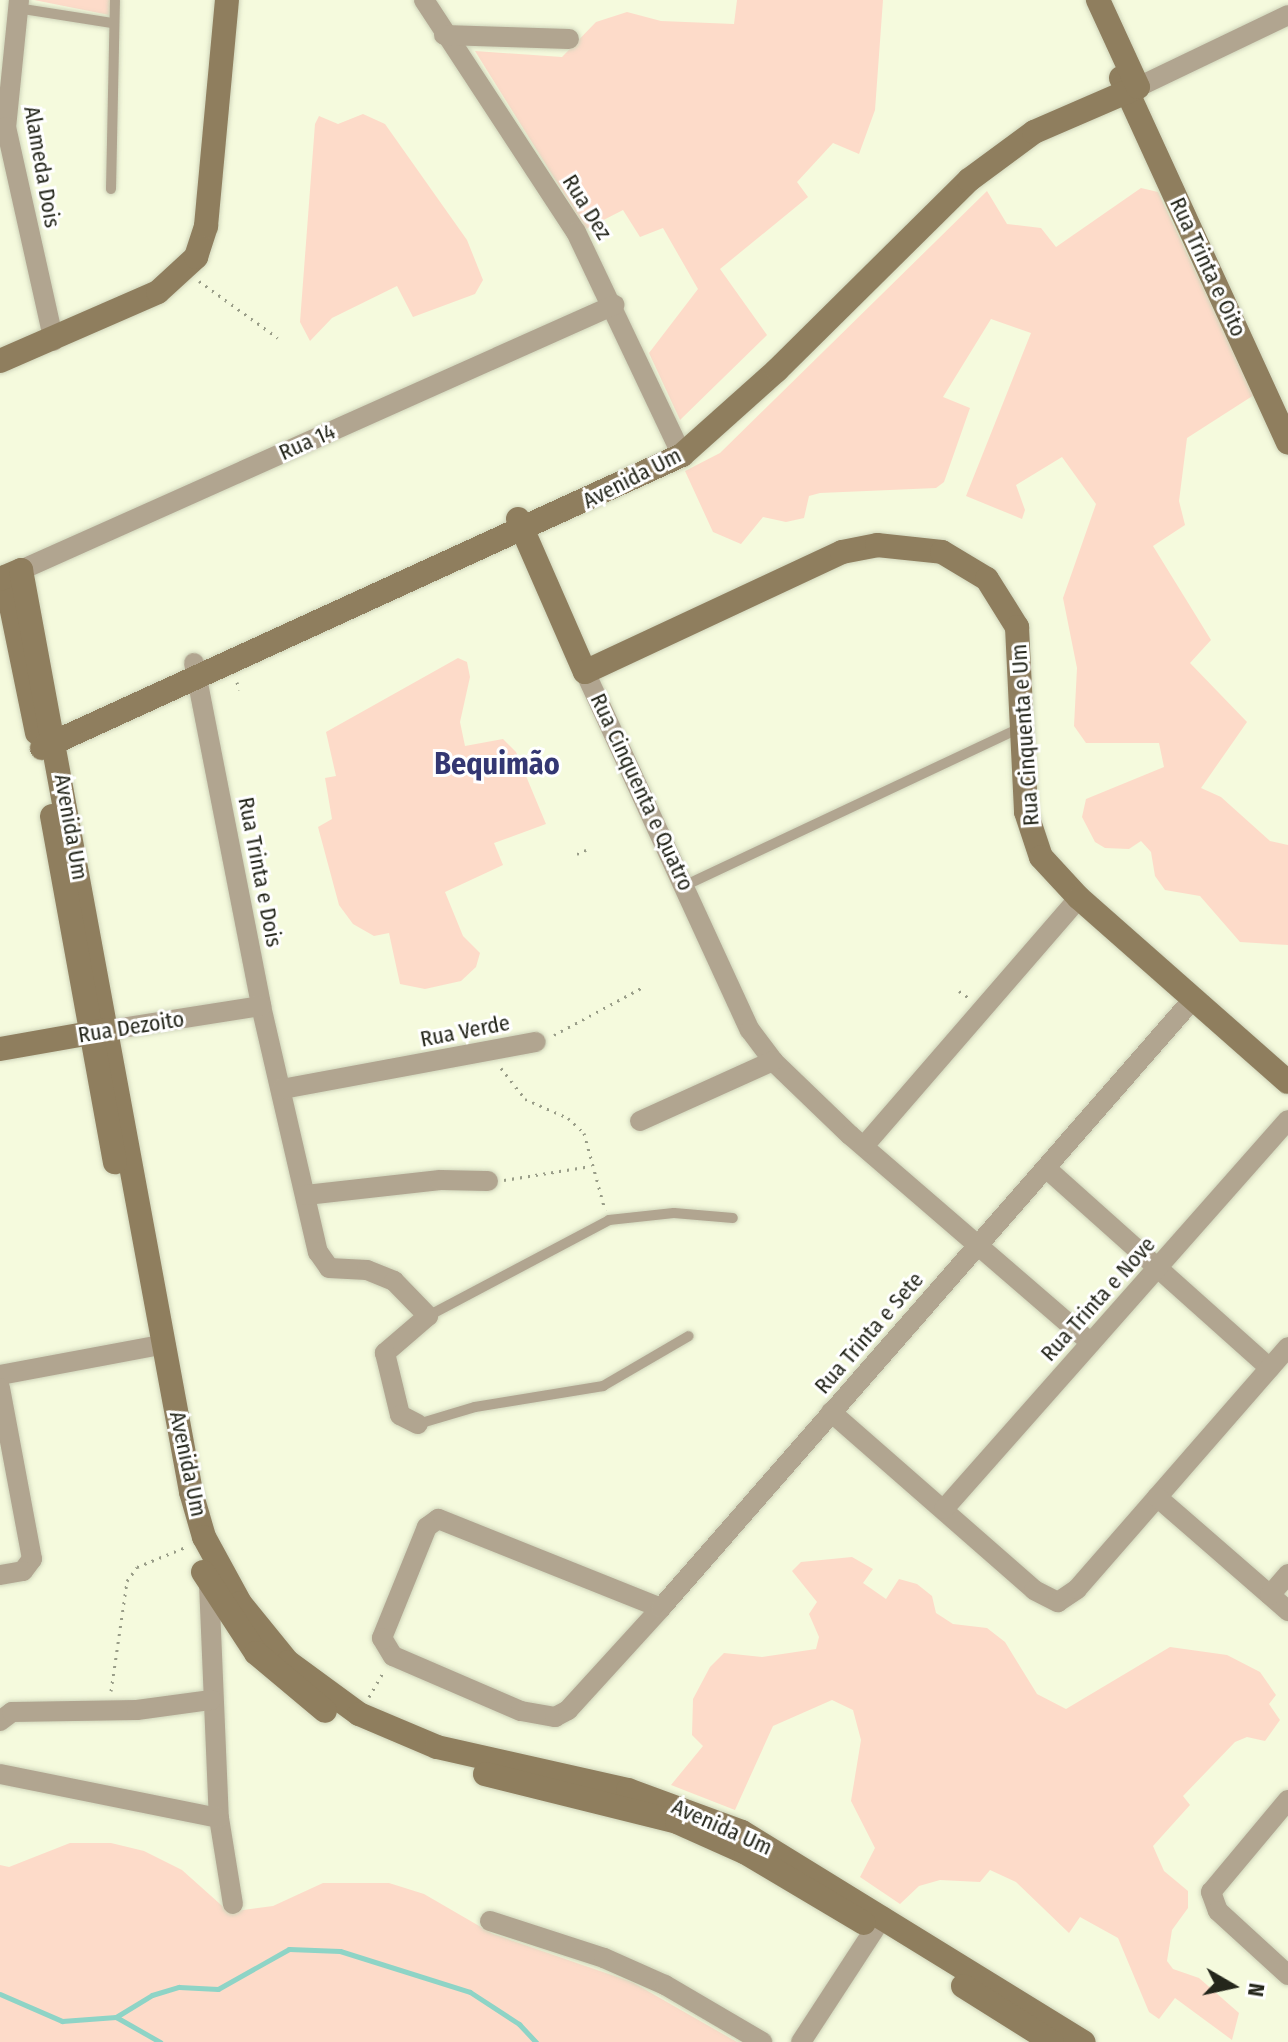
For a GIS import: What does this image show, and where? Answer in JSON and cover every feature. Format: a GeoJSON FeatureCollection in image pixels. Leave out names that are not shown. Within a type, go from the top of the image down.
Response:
{"type":"FeatureCollection","features":[{"type":"Feature","properties":{"kind":"main road"},"geometry":{"type":"LineString","coordinates":[[0,361],[54,341],[158,292],[186,272],[206,226],[227,0]]}},
{"type":"Feature","properties":{"kind":"main road"},"geometry":{"type":"LineString","coordinates":[[1086,0],[1130,84]]}},
{"type":"Feature","properties":{"kind":"main road"},"geometry":{"type":"LineString","coordinates":[[1098,0],[1130,84]]}},
{"type":"Feature","properties":{"kind":"main road","name":"Rua Trinta e Oito"},"geometry":{"type":"LineString","coordinates":[[1130,84],[1288,443]]}},
{"type":"Feature","properties":{"kind":"main road","name":"Avenida Um"},"geometry":{"type":"LineString","coordinates":[[46,738],[680,451],[777,370],[969,180],[1034,132],[1130,84]]}},
{"type":"Feature","properties":{"kind":"main road","name":"Rua Cinquenta e Quatro"},"geometry":{"type":"LineString","coordinates":[[521,525],[585,672]]}},
{"type":"Feature","properties":{"kind":"main road","name":"Rua Cinquenta e Um"},"geometry":{"type":"LineString","coordinates":[[585,672],[842,552],[906,545],[942,552],[964,562],[1001,595],[1017,627],[1031,832],[1041,857],[1079,898],[1288,1082]]}},
{"type":"Feature","properties":{"kind":"main road","name":"Avenida Um"},"geometry":{"type":"LineString","coordinates":[[9,576],[46,738],[191,1545],[233,1625],[281,1679],[358,1730],[435,1761],[677,1822],[746,1853],[878,1923],[1084,2042]]}},
{"type":"Feature","properties":{"kind":"main road","name":"Rua Dezoito"},"geometry":{"type":"LineString","coordinates":[[0,1049],[100,1032]]}},
{"type":"Feature","properties":{"kind":"main road","name":"Avenida Um"},"geometry":{"type":"LineString","coordinates":[[157,1346],[191,1492],[223,1575],[288,1662],[359,1714],[437,1747],[684,1807],[792,1858],[878,1923],[1052,2042]]}},
{"type":"Feature","properties":{"kind":"street","name":"Rua Dez"},"geometry":{"type":"LineString","coordinates":[[424,0],[444,35],[576,232],[614,305],[680,451]]}},
{"type":"Feature","properties":{"kind":"street","name":"Alameda Dois"},"geometry":{"type":"LineString","coordinates":[[18,4],[6,127],[54,341]]}},
{"type":"Feature","properties":{"kind":"street"},"geometry":{"type":"LineString","coordinates":[[1130,84],[1280,11]]}},
{"type":"Feature","properties":{"kind":"street"},"geometry":{"type":"LineString","coordinates":[[444,35],[569,39]]}},
{"type":"Feature","properties":{"kind":"street","name":"Rua 14"},"geometry":{"type":"LineString","coordinates":[[9,576],[614,305]]}},
{"type":"Feature","properties":{"kind":"street","name":"Rua Trinta e Dois"},"geometry":{"type":"LineString","coordinates":[[196,670],[261,1006],[322,1263],[339,1270],[367,1270],[394,1281],[428,1316]]}},
{"type":"Feature","properties":{"kind":"street","name":"Rua Cinquenta e Quatro"},"geometry":{"type":"LineString","coordinates":[[585,672],[686,885],[750,1030],[773,1061],[864,1146],[1091,1343]]}},
{"type":"Feature","properties":{"kind":"street"},"geometry":{"type":"LineString","coordinates":[[864,1146],[1079,898]]}},
{"type":"Feature","properties":{"kind":"street","name":"Rua Trinta e Sete"},"geometry":{"type":"LineString","coordinates":[[393,1656],[538,1717],[555,1717],[580,1700],[1194,998]]}},
{"type":"Feature","properties":{"kind":"street","name":"Rua Dezoito"},"geometry":{"type":"LineString","coordinates":[[100,1032],[261,1006]]}},
{"type":"Feature","properties":{"kind":"street","name":"Rua Verde"},"geometry":{"type":"LineString","coordinates":[[282,1089],[536,1042]]}},
{"type":"Feature","properties":{"kind":"street"},"geometry":{"type":"LineString","coordinates":[[640,1121],[773,1061]]}},
{"type":"Feature","properties":{"kind":"street","name":"Rua Trinta e Nove"},"geometry":{"type":"LineString","coordinates":[[944,1509],[1288,1120]]}},
{"type":"Feature","properties":{"kind":"street"},"geometry":{"type":"LineString","coordinates":[[1046,1168],[1270,1368]]}},
{"type":"Feature","properties":{"kind":"street"},"geometry":{"type":"LineString","coordinates":[[306,1195],[440,1180],[488,1181]]}},
{"type":"Feature","properties":{"kind":"street"},"geometry":{"type":"LineString","coordinates":[[418,1424],[400,1415],[385,1353],[428,1316]]}},
{"type":"Feature","properties":{"kind":"street"},"geometry":{"type":"LineString","coordinates":[[0,1375],[157,1346]]}},
{"type":"Feature","properties":{"kind":"street"},"geometry":{"type":"LineString","coordinates":[[831,1412],[1046,1599],[1058,1602],[1077,1589],[1288,1347]]}},
{"type":"Feature","properties":{"kind":"street"},"geometry":{"type":"LineString","coordinates":[[0,1388],[31,1564],[23,1571],[0,1575]]}},
{"type":"Feature","properties":{"kind":"street"},"geometry":{"type":"LineString","coordinates":[[1157,1497],[1288,1611]]}},
{"type":"Feature","properties":{"kind":"street"},"geometry":{"type":"LineString","coordinates":[[393,1656],[382,1638],[427,1527],[438,1519],[661,1608]]}},
{"type":"Feature","properties":{"kind":"street"},"geometry":{"type":"LineString","coordinates":[[1270,1595],[1288,1574]]}},
{"type":"Feature","properties":{"kind":"street"},"geometry":{"type":"LineString","coordinates":[[209,1583],[211,1700],[219,1818],[233,1904]]}},
{"type":"Feature","properties":{"kind":"street"},"geometry":{"type":"LineString","coordinates":[[0,1721],[12,1712],[108,1711],[211,1700]]}},
{"type":"Feature","properties":{"kind":"street"},"geometry":{"type":"LineString","coordinates":[[0,1774],[219,1818]]}},
{"type":"Feature","properties":{"kind":"street"},"geometry":{"type":"LineString","coordinates":[[1288,1800],[1215,1885],[1211,1901],[1288,1975]]}},
{"type":"Feature","properties":{"kind":"street"},"geometry":{"type":"LineString","coordinates":[[490,1921],[628,1969],[762,2042]]}},
{"type":"Feature","properties":{"kind":"street"},"geometry":{"type":"LineString","coordinates":[[801,2042],[878,1923]]}},
{"type":"Feature","properties":{"kind":"lane"},"geometry":{"type":"LineString","coordinates":[[111,189],[112,23],[115,0]]}},
{"type":"Feature","properties":{"kind":"lane"},"geometry":{"type":"LineString","coordinates":[[18,4],[112,23]]}},
{"type":"Feature","properties":{"kind":"lane"},"geometry":{"type":"LineString","coordinates":[[686,885],[1024,726]]}},
{"type":"Feature","properties":{"kind":"lane"},"geometry":{"type":"LineString","coordinates":[[428,1316],[609,1220],[674,1213],[733,1218]]}},
{"type":"Feature","properties":{"kind":"lane"},"geometry":{"type":"LineString","coordinates":[[418,1424],[475,1407],[603,1386],[689,1336]]}},
{"type":"Feature","properties":{"kind":"path"},"geometry":{"type":"LineString","coordinates":[[186,272],[278,338]]}},
{"type":"Feature","properties":{"kind":"path"},"geometry":{"type":"LineString","coordinates":[[577,854],[586,850]]}},
{"type":"Feature","properties":{"kind":"path","name":"Rua Verde"},"geometry":{"type":"LineString","coordinates":[[536,1042],[583,1022],[645,986]]}},
{"type":"Feature","properties":{"kind":"path"},"geometry":{"type":"LineString","coordinates":[[491,1051],[525,1099],[568,1118],[584,1133],[609,1220]]}},
{"type":"Feature","properties":{"kind":"path"},"geometry":{"type":"LineString","coordinates":[[488,1181],[591,1166]]}},
{"type":"Feature","properties":{"kind":"path"},"geometry":{"type":"LineString","coordinates":[[108,1711],[127,1581],[137,1567],[191,1545]]}},
{"type":"Feature","properties":{"kind":"path"},"geometry":{"type":"LineString","coordinates":[[359,1714],[393,1656]]}},
{"type":"Feature","properties":{"kind":"shaded area"},"geometry":{"type":"Polygon","coordinates":[[[34,0],[111,0],[109,15],[34,0]]]}},
{"type":"Feature","properties":{"kind":"shaded area"},"geometry":{"type":"Polygon","coordinates":[[[737,0],[883,0],[875,110],[859,154],[833,143],[797,182],[808,197],[720,269],[767,335],[680,420],[649,353],[698,289],[663,228],[640,237],[623,210],[586,229],[475,51],[562,57],[596,22],[627,12],[661,21],[734,24],[737,0]]]}},
{"type":"Feature","properties":{"kind":"shaded area"},"geometry":{"type":"Polygon","coordinates":[[[363,114],[385,124],[467,240],[483,280],[475,294],[413,317],[397,286],[332,318],[310,341],[300,322],[315,124],[319,116],[338,124],[363,114]]]}},
{"type":"Feature","properties":{"kind":"shaded area"},"geometry":{"type":"Polygon","coordinates":[[[1141,188],[1158,192],[1254,395],[1187,438],[1179,501],[1185,525],[1153,546],[1211,640],[1190,663],[1247,722],[1201,788],[1221,797],[1270,841],[1288,845],[1288,945],[1240,942],[1200,896],[1165,890],[1155,876],[1151,852],[1141,841],[1129,849],[1105,848],[1095,842],[1082,817],[1086,799],[1164,767],[1159,743],[1086,743],[1074,726],[1077,668],[1063,598],[1096,504],[1062,457],[1016,485],[1025,510],[1022,519],[966,496],[1031,333],[991,319],[943,397],[970,408],[944,482],[936,488],[809,496],[804,518],[786,522],[763,517],[741,544],[713,532],[685,471],[720,453],[987,191],[1007,224],[1041,228],[1056,247],[1141,188]]]}},
{"type":"Feature","properties":{"kind":"shaded area"},"geometry":{"type":"Polygon","coordinates":[[[458,658],[467,662],[470,677],[460,722],[465,746],[503,739],[516,752],[546,824],[494,843],[503,865],[445,892],[463,936],[480,953],[476,967],[461,981],[425,989],[400,984],[389,933],[374,936],[353,924],[339,905],[318,827],[332,819],[325,778],[336,776],[326,732],[458,658]]]}},
{"type":"Feature","properties":{"kind":"shaded area"},"geometry":{"type":"Polygon","coordinates":[[[852,1557],[873,1569],[863,1583],[886,1599],[899,1579],[917,1584],[932,1596],[936,1613],[953,1624],[987,1628],[1005,1642],[1037,1694],[1066,1709],[1170,1647],[1227,1655],[1260,1672],[1276,1695],[1269,1704],[1280,1720],[1265,1741],[1247,1737],[1235,1742],[1183,1796],[1190,1805],[1153,1846],[1164,1871],[1188,1891],[1188,1908],[1172,1930],[1167,1961],[1173,1969],[1199,1978],[1239,2013],[1232,2040],[1175,1998],[1159,2019],[1149,2012],[1118,1938],[1080,1917],[1069,1933],[1016,1882],[990,1870],[980,1882],[940,1880],[919,1886],[900,1904],[860,1877],[875,1848],[851,1801],[861,1740],[853,1710],[832,1700],[773,1726],[735,1810],[671,1785],[703,1746],[692,1735],[693,1699],[710,1667],[724,1653],[762,1657],[816,1649],[819,1637],[809,1614],[817,1602],[792,1571],[801,1562],[852,1557]]]}},
{"type":"Feature","properties":{"kind":"shaded area"},"geometry":{"type":"Polygon","coordinates":[[[70,1843],[111,1843],[144,1851],[182,1870],[229,1912],[273,1906],[323,1883],[389,1883],[424,1894],[493,1934],[632,1982],[737,2042],[0,2042],[0,1865],[9,1867],[70,1843]]]}},
{"type":"Feature","properties":{"kind":"waterway"},"geometry":{"type":"LineString","coordinates":[[0,1994],[62,2021],[116,2017],[152,1995],[179,1987],[218,1989],[289,1949],[340,1951],[470,1992],[519,2024],[536,2042]]}},
{"type":"Feature","properties":{"kind":"waterway"},"geometry":{"type":"LineString","coordinates":[[116,2017],[160,2042]]}},
{"type":"Feature","properties":{"kind":"district","name":"Bequimão"},"geometry":{"type":"Point","coordinates":[497,764]}}]}
